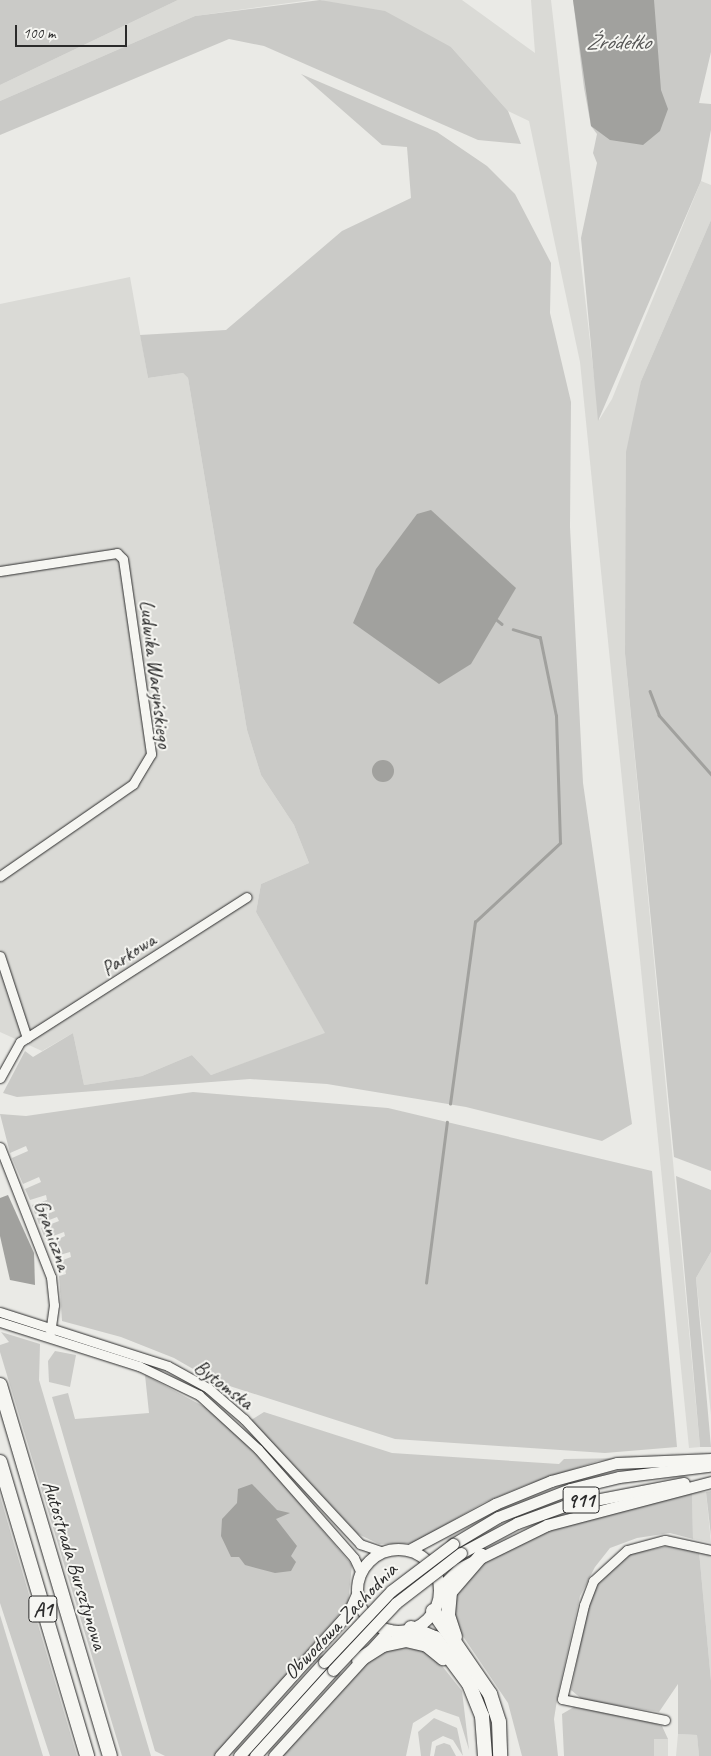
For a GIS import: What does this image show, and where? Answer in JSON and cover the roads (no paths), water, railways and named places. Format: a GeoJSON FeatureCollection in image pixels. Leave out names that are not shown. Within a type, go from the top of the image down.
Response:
{"type":"FeatureCollection","features":[{"type":"Feature","properties":{"kind":"highway","name":"Autostrada Bursztynowa"},"geometry":{"type":"LineString","coordinates":[[0,1385],[110,1756]]}},
{"type":"Feature","properties":{"kind":"highway","name":"Autostrada Bursztynowa"},"geometry":{"type":"LineString","coordinates":[[0,1462],[87,1756]]}},
{"type":"Feature","properties":{"kind":"highway"},"geometry":{"type":"LineString","coordinates":[[459,1647],[449,1620],[448,1600],[458,1578],[481,1556]]}},
{"type":"Feature","properties":{"kind":"highway"},"geometry":{"type":"LineString","coordinates":[[433,1611],[459,1647],[494,1705],[500,1756]]}},
{"type":"Feature","properties":{"kind":"highway"},"geometry":{"type":"LineString","coordinates":[[411,1628],[427,1632],[443,1648],[469,1684],[480,1710],[485,1756]]}},
{"type":"Feature","properties":{"kind":"highway"},"geometry":{"type":"LineString","coordinates":[[359,1660],[393,1642],[427,1645],[454,1671],[480,1710]]}},
{"type":"Feature","properties":{"kind":"main road"},"geometry":{"type":"LineString","coordinates":[[220,1756],[349,1612],[357,1592],[361,1573],[383,1552],[409,1550],[495,1504],[552,1481],[618,1463],[711,1459]]}},
{"type":"Feature","properties":{"kind":"main road","name":"Obwodowa Zachodnia"},"geometry":{"type":"LineString","coordinates":[[255,1756],[391,1591],[453,1544],[498,1517],[570,1489],[619,1478],[711,1466]]}},
{"type":"Feature","properties":{"kind":"main road"},"geometry":{"type":"LineString","coordinates":[[357,1592],[364,1613],[389,1630],[411,1628],[433,1611],[439,1589],[453,1572],[481,1556],[571,1517],[711,1482]]}},
{"type":"Feature","properties":{"kind":"main road","name":"Obwodowa Zachodnia"},"geometry":{"type":"LineString","coordinates":[[239,1756],[328,1666],[396,1603],[462,1553],[518,1523],[589,1498],[711,1482]]}},
{"type":"Feature","properties":{"kind":"main road"},"geometry":{"type":"LineString","coordinates":[[409,1550],[430,1565],[439,1589]]}},
{"type":"Feature","properties":{"kind":"main road"},"geometry":{"type":"LineString","coordinates":[[274,1756],[359,1660],[389,1630]]}},
{"type":"Feature","properties":{"kind":"street","name":"Ludwika Waryńskiego"},"geometry":{"type":"LineString","coordinates":[[0,571],[116,553],[123,559],[151,754],[133,784],[0,876]]}},
{"type":"Feature","properties":{"kind":"street","name":"Parkowa"},"geometry":{"type":"LineString","coordinates":[[27,1038],[247,897]]}},
{"type":"Feature","properties":{"kind":"street"},"geometry":{"type":"LineString","coordinates":[[0,956],[27,1038],[0,1078]]}},
{"type":"Feature","properties":{"kind":"street","name":"Graniczna"},"geometry":{"type":"LineString","coordinates":[[0,1147],[50,1270],[54,1294],[49,1338]]}},
{"type":"Feature","properties":{"kind":"street","name":"Bytomska"},"geometry":{"type":"LineString","coordinates":[[0,1312],[168,1366],[208,1388],[244,1419],[360,1544],[383,1552]]}},
{"type":"Feature","properties":{"kind":"street","name":"Bytomska"},"geometry":{"type":"LineString","coordinates":[[0,1322],[165,1376],[219,1410],[354,1558],[361,1573]]}},
{"type":"Feature","properties":{"kind":"street"},"geometry":{"type":"LineString","coordinates":[[665,1720],[562,1699],[584,1605],[594,1581],[626,1550],[665,1540],[711,1550]]}},
{"type":"Feature","properties":{"kind":"water","name":"Źródełko"},"geometry":{"type":"Polygon","coordinates":[[[573,0],[654,0],[661,90],[668,109],[660,131],[643,145],[610,140],[591,126],[573,0]]]}},
{"type":"Feature","properties":{"kind":"water"},"geometry":{"type":"Polygon","coordinates":[[[431,510],[516,588],[471,664],[439,684],[353,623],[376,569],[417,514],[431,510]]]}},
{"type":"Feature","properties":{"kind":"water"},"geometry":{"type":"Polygon","coordinates":[[[383,760],[391,763],[394,771],[391,779],[383,782],[375,779],[372,771],[375,763],[383,760]]]}},
{"type":"Feature","properties":{"kind":"water"},"geometry":{"type":"Polygon","coordinates":[[[8,1195],[34,1253],[35,1285],[10,1280],[0,1236],[0,1198],[8,1195]]]}},
{"type":"Feature","properties":{"kind":"water"},"geometry":{"type":"Polygon","coordinates":[[[252,1484],[277,1510],[290,1513],[276,1519],[297,1546],[291,1556],[296,1562],[291,1571],[275,1573],[245,1565],[239,1557],[231,1557],[221,1536],[222,1519],[237,1503],[238,1489],[252,1484]]]}},
{"type":"Feature","properties":{"kind":"waterway"},"geometry":{"type":"LineString","coordinates":[[497,620],[502,624]]}},
{"type":"Feature","properties":{"kind":"waterway"},"geometry":{"type":"LineString","coordinates":[[450,1104],[475,922],[560,843],[556,716],[540,638],[513,630]]}},
{"type":"Feature","properties":{"kind":"waterway"},"geometry":{"type":"LineString","coordinates":[[650,691],[659,715],[711,774]]}},
{"type":"Feature","properties":{"kind":"waterway"},"geometry":{"type":"LineString","coordinates":[[426,1283],[447,1122]]}}]}
